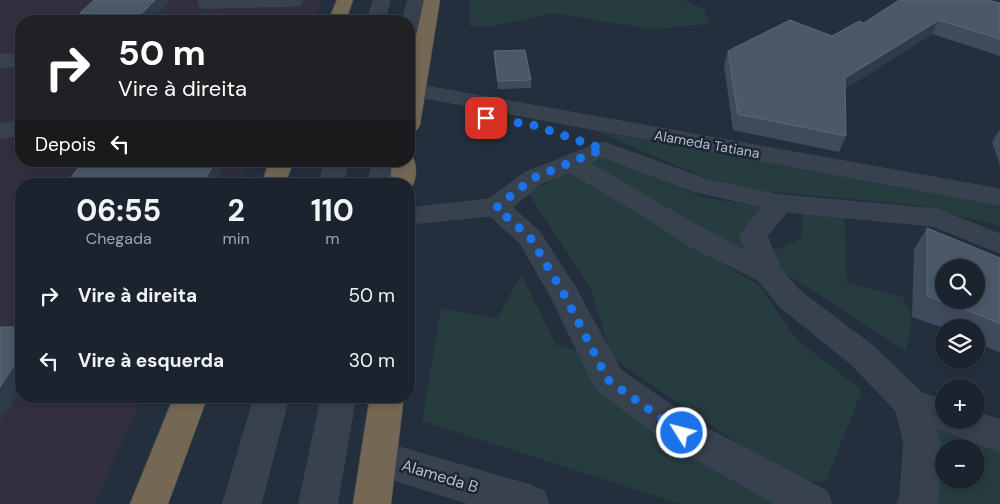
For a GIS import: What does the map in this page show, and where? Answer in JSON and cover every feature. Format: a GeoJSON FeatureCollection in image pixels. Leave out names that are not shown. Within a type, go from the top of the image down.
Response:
{"type":"FeatureCollection","features":[{"type":"Feature","properties":{"kind":"highway"},"geometry":{"type":"LineString","coordinates":[[339,15],[345,0]]}},
{"type":"Feature","properties":{"kind":"highway"},"geometry":{"type":"LineString","coordinates":[[415,87],[432,0]]}},
{"type":"Feature","properties":{"kind":"highway"},"geometry":{"type":"LineString","coordinates":[[149,504],[188,403]]}},
{"type":"Feature","properties":{"kind":"highway"},"geometry":{"type":"LineString","coordinates":[[372,504],[386,403]]}},
{"type":"Feature","properties":{"kind":"street"},"geometry":{"type":"LineString","coordinates":[[206,2],[294,0]]}},
{"type":"Feature","properties":{"kind":"street"},"geometry":{"type":"LineString","coordinates":[[283,15],[294,0]]}},
{"type":"Feature","properties":{"kind":"street"},"geometry":{"type":"LineString","coordinates":[[378,15],[382,0]]}},
{"type":"Feature","properties":{"kind":"street"},"geometry":{"type":"LineString","coordinates":[[413,15],[416,0]]}},
{"type":"Feature","properties":{"kind":"street"},"geometry":{"type":"LineString","coordinates":[[0,60],[15,60]]}},
{"type":"Feature","properties":{"kind":"street"},"geometry":{"type":"LineString","coordinates":[[415,109],[533,125],[702,186],[780,203],[937,218],[1000,244]]}},
{"type":"Feature","properties":{"kind":"street","name":"Alameda Tatiana"},"geometry":{"type":"LineString","coordinates":[[415,109],[1000,197]]}},
{"type":"Feature","properties":{"kind":"street"},"geometry":{"type":"LineString","coordinates":[[415,215],[496,208],[533,178],[603,149]]}},
{"type":"Feature","properties":{"kind":"street"},"geometry":{"type":"LineString","coordinates":[[570,162],[658,213],[698,239],[768,273]]}},
{"type":"Feature","properties":{"kind":"street"},"geometry":{"type":"LineString","coordinates":[[780,203],[753,236],[768,273],[789,298],[862,355],[911,404],[935,413]]}},
{"type":"Feature","properties":{"kind":"street"},"geometry":{"type":"LineString","coordinates":[[496,208],[530,237],[565,296],[608,380],[682,433],[813,504]]}},
{"type":"Feature","properties":{"kind":"street"},"geometry":{"type":"LineString","coordinates":[[242,504],[270,403]]}},
{"type":"Feature","properties":{"kind":"street"},"geometry":{"type":"LineString","coordinates":[[318,504],[338,403]]}},
{"type":"Feature","properties":{"kind":"street"},"geometry":{"type":"LineString","coordinates":[[911,404],[922,443],[919,498],[916,504]]}},
{"type":"Feature","properties":{"kind":"street"},"geometry":{"type":"LineString","coordinates":[[981,429],[1000,436]]}},
{"type":"Feature","properties":{"kind":"street","name":"Alameda B"},"geometry":{"type":"LineString","coordinates":[[378,458],[530,504]]}},
{"type":"Feature","properties":{"kind":"shaded area"},"geometry":{"type":"Polygon","coordinates":[[[0,0],[322,0],[316,15],[15,15],[15,167],[246,167],[242,178],[15,178],[15,403],[140,403],[94,504],[0,504],[0,0]]]}},
{"type":"Feature","properties":{"kind":"green space"},"geometry":{"type":"Polygon","coordinates":[[[470,0],[684,0],[704,9],[709,24],[653,29],[553,13],[494,26],[469,26],[470,0]]]}},
{"type":"Feature","properties":{"kind":"green space"},"geometry":{"type":"Polygon","coordinates":[[[596,131],[1000,203],[1000,226],[917,205],[729,188],[596,131]]]}},
{"type":"Feature","properties":{"kind":"green space"},"geometry":{"type":"Polygon","coordinates":[[[604,154],[703,197],[766,208],[741,232],[743,251],[581,164],[604,154]]]}},
{"type":"Feature","properties":{"kind":"green space"},"geometry":{"type":"Polygon","coordinates":[[[571,170],[761,287],[796,339],[862,390],[825,482],[792,480],[612,358],[590,287],[528,193],[571,170]]]}},
{"type":"Feature","properties":{"kind":"green space"},"geometry":{"type":"Polygon","coordinates":[[[803,212],[844,214],[847,283],[903,297],[912,317],[906,351],[774,266],[771,252],[801,239],[803,212]]]}},
{"type":"Feature","properties":{"kind":"green space"},"geometry":{"type":"Polygon","coordinates":[[[521,274],[556,345],[584,352],[791,504],[681,504],[422,421],[441,308],[497,319],[521,274]]]}},
{"type":"Feature","properties":{"kind":"green space"},"geometry":{"type":"Polygon","coordinates":[[[930,421],[935,423],[935,429],[949,429],[973,439],[935,440],[930,421]]]}},
{"type":"Feature","properties":{"kind":"green space"},"geometry":{"type":"Polygon","coordinates":[[[985,444],[1000,450],[1000,504],[937,504],[938,489],[985,489],[985,444]]]}},
{"type":"Feature","properties":{"kind":"building"},"geometry":{"type":"Polygon","coordinates":[[[94,0],[155,0],[141,14],[80,13],[94,0]]]}},
{"type":"Feature","properties":{"kind":"building"},"geometry":{"type":"Polygon","coordinates":[[[899,0],[988,0],[1000,3],[1000,39],[939,20],[845,78],[846,136],[738,114],[728,51],[790,20],[832,36],[859,21],[864,23],[899,0]]]}},
{"type":"Feature","properties":{"kind":"building"},"geometry":{"type":"Polygon","coordinates":[[[525,50],[531,80],[498,81],[494,51],[525,50]]]}},
{"type":"Feature","properties":{"kind":"building"},"geometry":{"type":"Polygon","coordinates":[[[79,167],[212,167],[206,178],[71,178],[79,167]]]}},
{"type":"Feature","properties":{"kind":"building"},"geometry":{"type":"Polygon","coordinates":[[[927,228],[1000,258],[1000,324],[963,309],[985,309],[985,259],[935,259],[935,299],[927,296],[927,228]]]}},
{"type":"Feature","properties":{"kind":"building"},"geometry":{"type":"Polygon","coordinates":[[[0,327],[15,327],[15,364],[0,387],[0,327]]]}},
{"type":"Feature","properties":{"kind":"route"},"geometry":{"type":"LineString","coordinates":[[486,118],[533,125],[603,149],[533,178],[496,208],[530,237],[565,296],[608,380],[682,433]]}}]}
